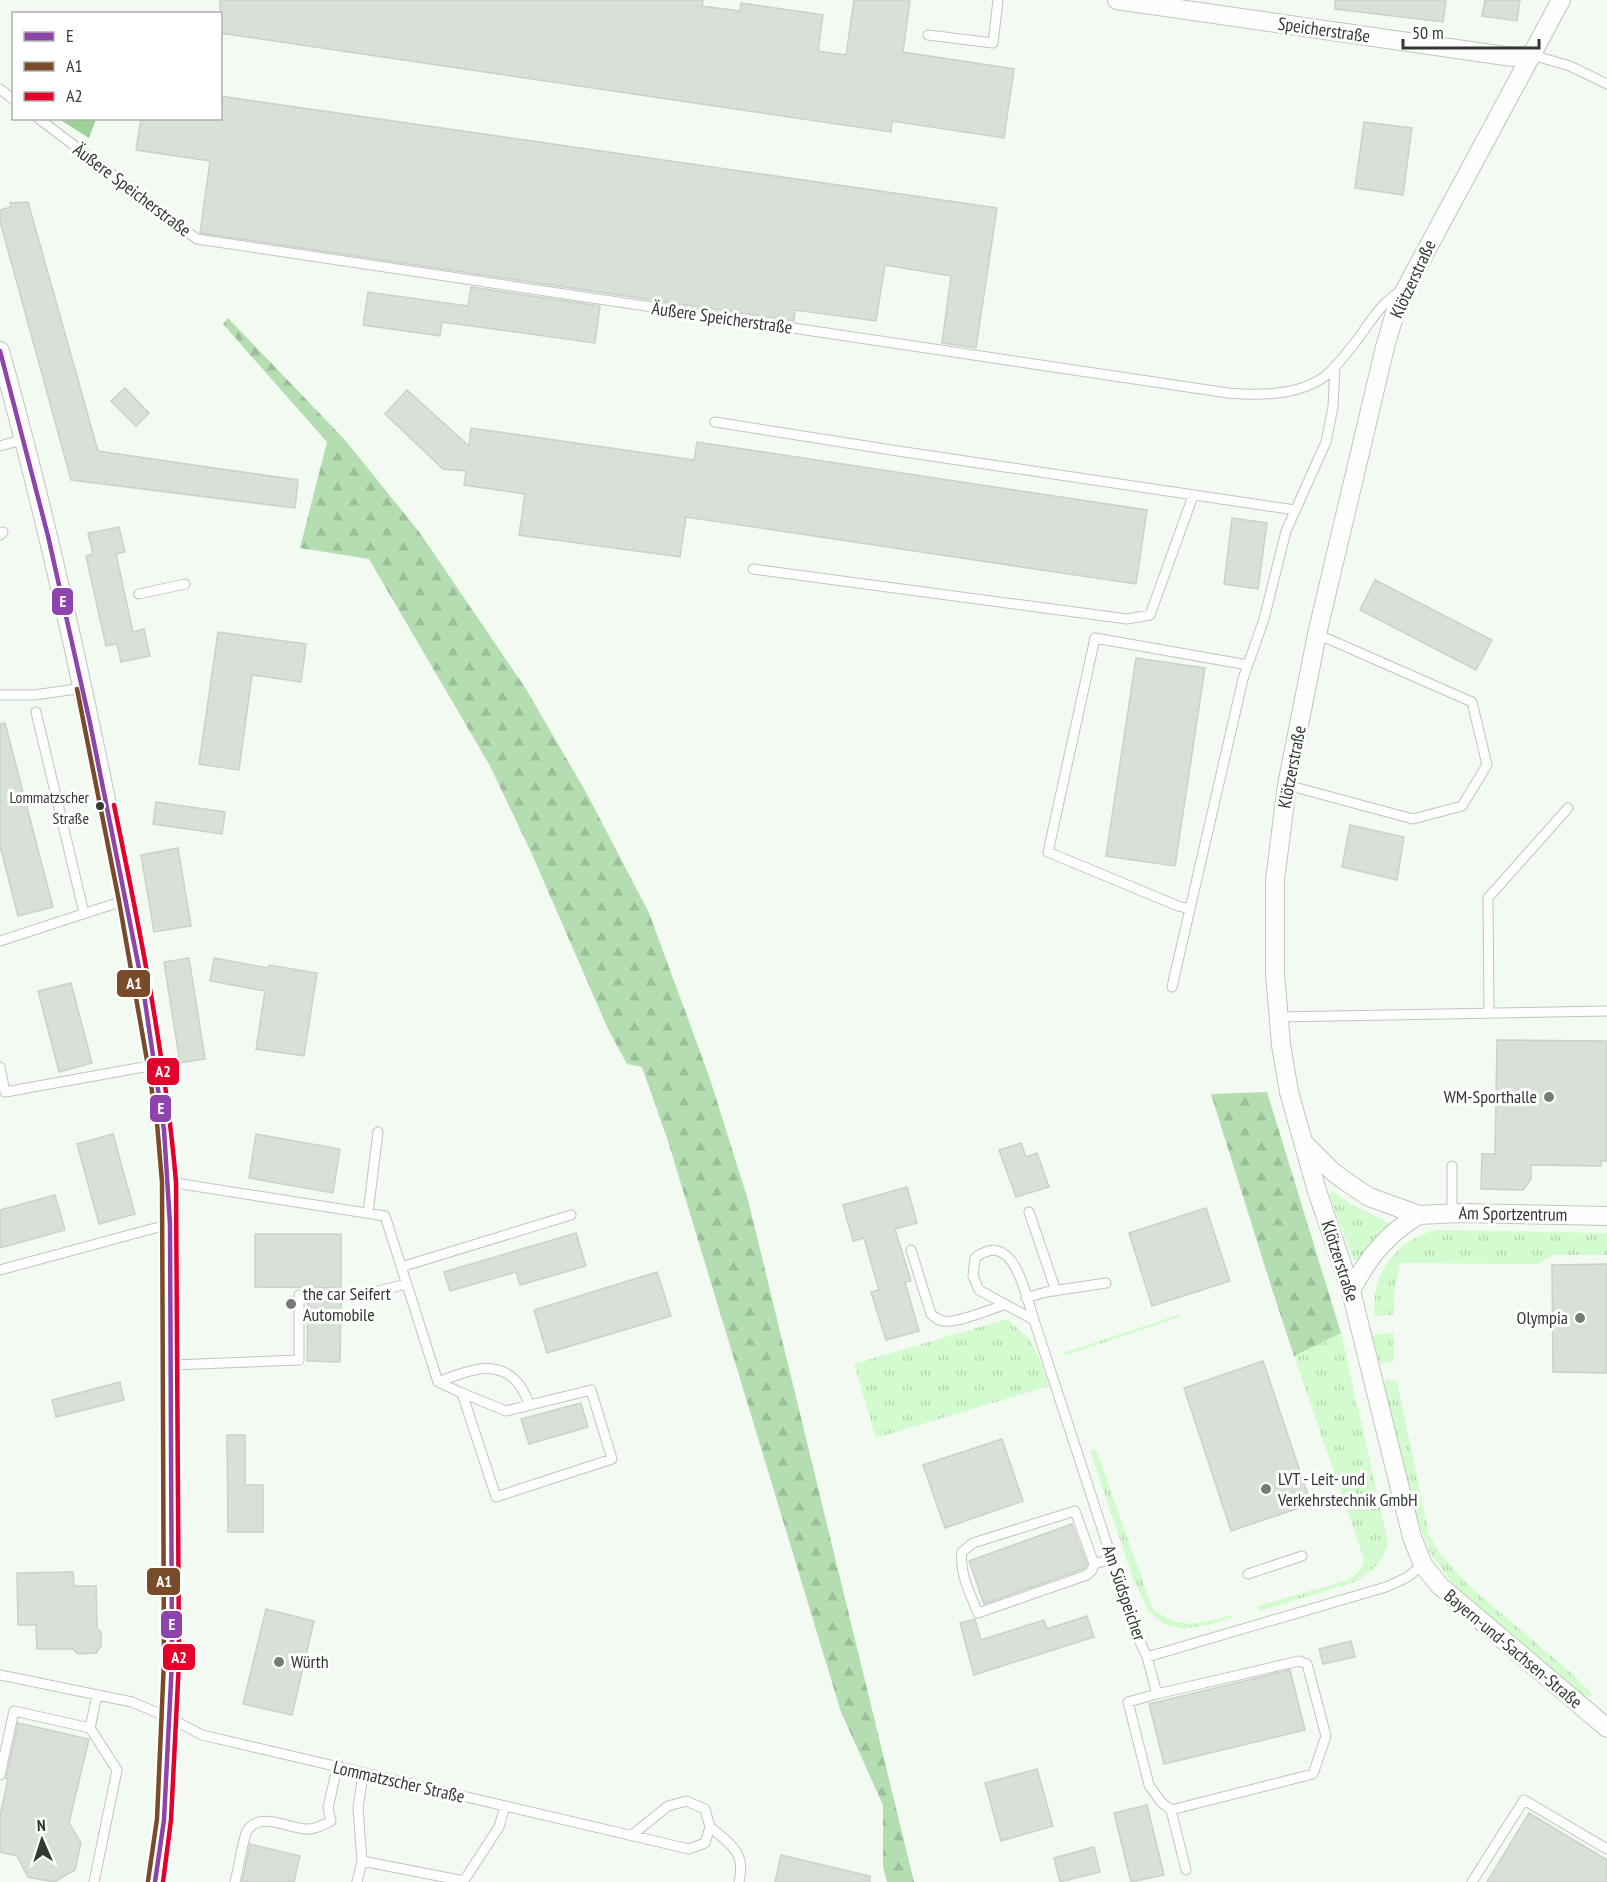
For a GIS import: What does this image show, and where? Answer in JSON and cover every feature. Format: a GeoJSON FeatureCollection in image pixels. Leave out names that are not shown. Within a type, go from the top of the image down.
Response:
{"type":"FeatureCollection","features":[{"type":"Feature","properties":{"kind":"street","name":"Speicherstraße"},"geometry":{"type":"LineString","coordinates":[[1117,0],[1512,57],[1532,55]]}},
{"type":"Feature","properties":{"kind":"street","name":"Klötzerstraße"},"geometry":{"type":"LineString","coordinates":[[1423,1565],[1412,1537],[1351,1291],[1317,1191],[1290,1092],[1278,1017],[1275,973],[1275,880],[1287,785],[1317,634],[1385,347],[1398,303],[1561,0]]}},
{"type":"Feature","properties":{"kind":"street"},"geometry":{"type":"LineString","coordinates":[[0,351],[25,439],[84,688],[126,900],[164,1122],[170,1224],[172,1661],[164,1820],[155,1882]]}},
{"type":"Feature","properties":{"kind":"street","name":"Am Sportzentrum"},"geometry":{"type":"LineString","coordinates":[[1302,1140],[1348,1183],[1369,1197],[1419,1215],[1607,1216]]}},
{"type":"Feature","properties":{"kind":"street"},"geometry":{"type":"LineString","coordinates":[[1351,1291],[1387,1239],[1405,1223],[1419,1215]]}},
{"type":"Feature","properties":{"kind":"street","name":"Bayern-und-Sachsen-Straße"},"geometry":{"type":"LineString","coordinates":[[1423,1565],[1440,1586],[1607,1728]]}},
{"type":"Feature","properties":{"kind":"lane"},"geometry":{"type":"LineString","coordinates":[[928,35],[993,43],[998,0]]}},
{"type":"Feature","properties":{"kind":"lane"},"geometry":{"type":"LineString","coordinates":[[1532,55],[1570,66],[1607,84]]}},
{"type":"Feature","properties":{"kind":"lane"},"geometry":{"type":"LineString","coordinates":[[0,89],[12,98]]}},
{"type":"Feature","properties":{"kind":"lane","name":"Äußere Speicherstraße"},"geometry":{"type":"LineString","coordinates":[[41,120],[197,239],[1228,393],[1254,396],[1286,392],[1310,384],[1335,366],[1350,350],[1386,301],[1404,289]]}},
{"type":"Feature","properties":{"kind":"lane"},"geometry":{"type":"LineString","coordinates":[[1172,987],[1248,665],[1264,619],[1286,531],[1326,442],[1333,407],[1335,366]]}},
{"type":"Feature","properties":{"kind":"lane"},"geometry":{"type":"LineString","coordinates":[[715,422],[1295,510]]}},
{"type":"Feature","properties":{"kind":"lane"},"geometry":{"type":"LineString","coordinates":[[0,446],[25,439]]}},
{"type":"Feature","properties":{"kind":"lane"},"geometry":{"type":"LineString","coordinates":[[753,569],[1127,620],[1150,615],[1193,496]]}},
{"type":"Feature","properties":{"kind":"lane"},"geometry":{"type":"LineString","coordinates":[[139,594],[185,584]]}},
{"type":"Feature","properties":{"kind":"lane"},"geometry":{"type":"LineString","coordinates":[[1287,785],[1413,819],[1462,806],[1487,765],[1472,702],[1317,634]]}},
{"type":"Feature","properties":{"kind":"lane"},"geometry":{"type":"LineString","coordinates":[[1190,909],[1048,852],[1095,638],[1248,665]]}},
{"type":"Feature","properties":{"kind":"lane"},"geometry":{"type":"LineString","coordinates":[[0,695],[34,695],[84,688]]}},
{"type":"Feature","properties":{"kind":"lane"},"geometry":{"type":"LineString","coordinates":[[36,712],[84,913]]}},
{"type":"Feature","properties":{"kind":"lane"},"geometry":{"type":"LineString","coordinates":[[1489,1013],[1488,898],[1568,808]]}},
{"type":"Feature","properties":{"kind":"lane"},"geometry":{"type":"LineString","coordinates":[[0,941],[126,900]]}},
{"type":"Feature","properties":{"kind":"lane"},"geometry":{"type":"LineString","coordinates":[[1278,1017],[1607,1011]]}},
{"type":"Feature","properties":{"kind":"lane"},"geometry":{"type":"LineString","coordinates":[[0,1067],[5,1092],[155,1065]]}},
{"type":"Feature","properties":{"kind":"lane"},"geometry":{"type":"LineString","coordinates":[[368,1213],[378,1132]]}},
{"type":"Feature","properties":{"kind":"lane"},"geometry":{"type":"LineString","coordinates":[[1452,1166],[1452,1214]]}},
{"type":"Feature","properties":{"kind":"lane"},"geometry":{"type":"LineString","coordinates":[[169,1182],[385,1216],[438,1382],[506,1411],[591,1390],[612,1459],[496,1497],[462,1393]]}},
{"type":"Feature","properties":{"kind":"lane"},"geometry":{"type":"LineString","coordinates":[[1029,1212],[1056,1291]]}},
{"type":"Feature","properties":{"kind":"lane"},"geometry":{"type":"LineString","coordinates":[[401,1267],[571,1215]]}},
{"type":"Feature","properties":{"kind":"lane"},"geometry":{"type":"LineString","coordinates":[[0,1270],[170,1224]]}},
{"type":"Feature","properties":{"kind":"lane"},"geometry":{"type":"LineString","coordinates":[[911,1250],[931,1314],[935,1318],[953,1321],[1004,1305]]}},
{"type":"Feature","properties":{"kind":"lane","name":"Am Südspeicher"},"geometry":{"type":"LineString","coordinates":[[1034,1320],[979,1290],[973,1276],[975,1258],[985,1250],[999,1250],[1015,1262],[1026,1298],[1034,1320],[1112,1559],[1147,1656],[1386,1587],[1406,1578],[1423,1565]]}},
{"type":"Feature","properties":{"kind":"lane"},"geometry":{"type":"LineString","coordinates":[[1026,1298],[1106,1283]]}},
{"type":"Feature","properties":{"kind":"lane"},"geometry":{"type":"LineString","coordinates":[[171,1365],[299,1360],[299,1294],[362,1295],[407,1284]]}},
{"type":"Feature","properties":{"kind":"lane"},"geometry":{"type":"LineString","coordinates":[[438,1382],[472,1370],[489,1368],[505,1372],[517,1382],[530,1405]]}},
{"type":"Feature","properties":{"kind":"lane"},"geometry":{"type":"LineString","coordinates":[[1075,1511],[1094,1564],[1087,1575],[978,1613],[963,1575],[961,1562],[962,1552],[973,1543],[1075,1511]]}},
{"type":"Feature","properties":{"kind":"lane"},"geometry":{"type":"LineString","coordinates":[[1248,1574],[1302,1556]]}},
{"type":"Feature","properties":{"kind":"lane"},"geometry":{"type":"LineString","coordinates":[[1094,1564],[1112,1559]]}},
{"type":"Feature","properties":{"kind":"lane"},"geometry":{"type":"LineString","coordinates":[[1147,1656],[1157,1694]]}},
{"type":"Feature","properties":{"kind":"lane"},"geometry":{"type":"LineString","coordinates":[[1171,1810],[1313,1773],[1326,1736],[1307,1664],[1299,1661],[1128,1702],[1149,1785],[1161,1802],[1171,1810],[1186,1869]]}},
{"type":"Feature","properties":{"kind":"lane","name":"Lommatzscher Straße"},"geometry":{"type":"LineString","coordinates":[[0,1675],[132,1702],[202,1735],[688,1849],[705,1843],[710,1827]]}},
{"type":"Feature","properties":{"kind":"lane"},"geometry":{"type":"LineString","coordinates":[[90,1728],[97,1695]]}},
{"type":"Feature","properties":{"kind":"lane"},"geometry":{"type":"LineString","coordinates":[[0,1775],[14,1711],[90,1728],[117,1770],[94,1882]]}},
{"type":"Feature","properties":{"kind":"lane"},"geometry":{"type":"LineString","coordinates":[[235,1882],[247,1831],[255,1825],[268,1821],[313,1829],[331,1821],[328,1808],[337,1768]]}},
{"type":"Feature","properties":{"kind":"lane"},"geometry":{"type":"LineString","coordinates":[[357,1882],[362,1861],[358,1808],[363,1774]]}},
{"type":"Feature","properties":{"kind":"lane"},"geometry":{"type":"LineString","coordinates":[[1472,1882],[1524,1800],[1607,1849]]}},
{"type":"Feature","properties":{"kind":"lane"},"geometry":{"type":"LineString","coordinates":[[632,1835],[668,1806],[686,1801],[705,1809],[710,1827],[740,1856],[739,1882]]}},
{"type":"Feature","properties":{"kind":"lane"},"geometry":{"type":"LineString","coordinates":[[362,1861],[464,1881],[500,1827],[505,1806]]}},
{"type":"Feature","properties":{"kind":"green space"},"geometry":{"type":"Polygon","coordinates":[[[228,318],[345,440],[420,533],[526,689],[587,794],[649,913],[709,1076],[748,1200],[914,1882],[887,1882],[883,1866],[883,1805],[841,1712],[668,1141],[642,1067],[627,1064],[608,1029],[531,852],[490,766],[369,559],[300,548],[327,442],[223,324],[228,318]]]}},
{"type":"Feature","properties":{"kind":"green space"},"geometry":{"type":"Polygon","coordinates":[[[1267,1092],[1341,1333],[1294,1356],[1211,1094],[1267,1092]]]}},
{"type":"Feature","properties":{"kind":"green space"},"geometry":{"type":"Polygon","coordinates":[[[1333,1191],[1391,1225],[1375,1238],[1361,1259],[1357,1261],[1353,1259],[1329,1194],[1333,1191]]]}},
{"type":"Feature","properties":{"kind":"green space"},"geometry":{"type":"Polygon","coordinates":[[[1436,1230],[1607,1233],[1607,1255],[1553,1255],[1538,1264],[1400,1263],[1393,1315],[1374,1316],[1377,1286],[1387,1264],[1408,1242],[1436,1230]]]}},
{"type":"Feature","properties":{"kind":"green space"},"geometry":{"type":"Polygon","coordinates":[[[1178,1315],[1179,1317],[1064,1356],[1063,1353],[1178,1315]]]}},
{"type":"Feature","properties":{"kind":"green space"},"geometry":{"type":"Polygon","coordinates":[[[1007,1319],[1029,1339],[1040,1359],[1049,1386],[876,1438],[854,1364],[1007,1319]]]}},
{"type":"Feature","properties":{"kind":"green space"},"geometry":{"type":"Polygon","coordinates":[[[1393,1332],[1394,1361],[1382,1364],[1378,1360],[1371,1338],[1375,1335],[1393,1332]]]}},
{"type":"Feature","properties":{"kind":"green space"},"geometry":{"type":"Polygon","coordinates":[[[1341,1333],[1388,1542],[1376,1566],[1355,1582],[1259,1611],[1258,1606],[1348,1580],[1363,1563],[1364,1559],[1294,1356],[1341,1333]]]}},
{"type":"Feature","properties":{"kind":"green space"},"geometry":{"type":"Polygon","coordinates":[[[1386,1379],[1397,1381],[1429,1535],[1440,1554],[1468,1585],[1577,1678],[1593,1695],[1583,1697],[1452,1583],[1430,1553],[1417,1518],[1384,1384],[1386,1379]]]}},
{"type":"Feature","properties":{"kind":"green space"},"geometry":{"type":"Polygon","coordinates":[[[1096,1449],[1152,1607],[1161,1615],[1180,1622],[1199,1623],[1230,1615],[1231,1618],[1183,1629],[1164,1624],[1149,1612],[1135,1583],[1090,1451],[1096,1449]]]}},
{"type":"Feature","properties":{"kind":"shaded area"},"geometry":{"type":"Polygon","coordinates":[[[61,120],[96,120],[89,138],[61,120]]]}},
{"type":"Feature","properties":{"kind":"building"},"geometry":{"type":"Polygon","coordinates":[[[220,0],[703,0],[702,6],[740,11],[741,3],[823,15],[818,51],[846,55],[854,0],[910,0],[903,52],[1014,69],[1004,138],[892,121],[891,132],[222,33],[222,12],[220,12],[220,0]]]}},
{"type":"Feature","properties":{"kind":"building"},"geometry":{"type":"Polygon","coordinates":[[[1335,0],[1446,0],[1443,22],[1335,9],[1335,0]]]}},
{"type":"Feature","properties":{"kind":"building"},"geometry":{"type":"Polygon","coordinates":[[[1485,0],[1520,0],[1517,21],[1482,16],[1485,0]]]}},
{"type":"Feature","properties":{"kind":"building"},"geometry":{"type":"Polygon","coordinates":[[[222,96],[997,208],[976,348],[942,343],[951,276],[885,265],[876,321],[795,310],[794,321],[200,233],[210,161],[136,150],[141,120],[222,120],[222,96]]]}},
{"type":"Feature","properties":{"kind":"building"},"geometry":{"type":"Polygon","coordinates":[[[1364,122],[1412,128],[1403,195],[1355,188],[1364,122]]]}},
{"type":"Feature","properties":{"kind":"building"},"geometry":{"type":"Polygon","coordinates":[[[28,202],[98,451],[298,480],[295,508],[71,480],[0,221],[0,210],[11,207],[10,203],[28,202]]]}},
{"type":"Feature","properties":{"kind":"building"},"geometry":{"type":"Polygon","coordinates":[[[471,287],[600,306],[595,343],[442,322],[440,336],[363,325],[368,292],[468,306],[471,287]]]}},
{"type":"Feature","properties":{"kind":"building"},"geometry":{"type":"Polygon","coordinates":[[[125,388],[149,413],[136,426],[111,401],[125,388]]]}},
{"type":"Feature","properties":{"kind":"building"},"geometry":{"type":"Polygon","coordinates":[[[407,390],[469,446],[471,428],[694,460],[697,442],[1147,510],[1136,584],[686,517],[680,557],[519,535],[525,494],[464,485],[466,471],[443,469],[385,414],[407,390]]]}},
{"type":"Feature","properties":{"kind":"building"},"geometry":{"type":"Polygon","coordinates":[[[1232,518],[1267,523],[1258,589],[1224,584],[1232,518]]]}},
{"type":"Feature","properties":{"kind":"building"},"geometry":{"type":"Polygon","coordinates":[[[119,527],[125,552],[116,554],[133,632],[144,629],[150,656],[121,662],[117,644],[106,646],[86,556],[93,554],[88,533],[119,527]]]}},
{"type":"Feature","properties":{"kind":"building"},"geometry":{"type":"Polygon","coordinates":[[[1375,580],[1492,640],[1476,670],[1360,610],[1375,580]]]}},
{"type":"Feature","properties":{"kind":"building"},"geometry":{"type":"Polygon","coordinates":[[[218,632],[306,644],[301,682],[252,675],[239,770],[199,764],[218,632]]]}},
{"type":"Feature","properties":{"kind":"building"},"geometry":{"type":"Polygon","coordinates":[[[1136,658],[1205,668],[1175,866],[1106,856],[1136,658]]]}},
{"type":"Feature","properties":{"kind":"building"},"geometry":{"type":"Polygon","coordinates":[[[5,723],[53,907],[18,916],[0,846],[0,724],[5,723]]]}},
{"type":"Feature","properties":{"kind":"building"},"geometry":{"type":"Polygon","coordinates":[[[156,802],[225,812],[222,834],[153,824],[156,802]]]}},
{"type":"Feature","properties":{"kind":"building"},"geometry":{"type":"Polygon","coordinates":[[[1350,825],[1404,837],[1397,880],[1342,867],[1350,825]]]}},
{"type":"Feature","properties":{"kind":"building"},"geometry":{"type":"Polygon","coordinates":[[[178,848],[191,926],[154,932],[141,855],[178,848]]]}},
{"type":"Feature","properties":{"kind":"building"},"geometry":{"type":"Polygon","coordinates":[[[189,958],[205,1059],[180,1063],[164,962],[189,958]]]}},
{"type":"Feature","properties":{"kind":"building"},"geometry":{"type":"Polygon","coordinates":[[[214,958],[268,968],[269,965],[317,973],[304,1056],[256,1049],[265,991],[210,981],[214,958]]]}},
{"type":"Feature","properties":{"kind":"building"},"geometry":{"type":"Polygon","coordinates":[[[71,983],[92,1063],[59,1072],[38,991],[71,983]]]}},
{"type":"Feature","properties":{"kind":"building","name":"WM-Sporthalle"},"geometry":{"type":"Polygon","coordinates":[[[1497,1040],[1607,1041],[1607,1161],[1601,1161],[1601,1166],[1531,1165],[1531,1179],[1523,1190],[1481,1189],[1482,1154],[1495,1154],[1497,1040]]]}},
{"type":"Feature","properties":{"kind":"building"},"geometry":{"type":"Polygon","coordinates":[[[113,1134],[135,1214],[99,1224],[77,1144],[113,1134]]]}},
{"type":"Feature","properties":{"kind":"building"},"geometry":{"type":"Polygon","coordinates":[[[256,1134],[340,1149],[333,1193],[249,1178],[256,1134]]]}},
{"type":"Feature","properties":{"kind":"building"},"geometry":{"type":"Polygon","coordinates":[[[1021,1143],[1026,1157],[1037,1153],[1049,1187],[1016,1197],[999,1150],[1021,1143]]]}},
{"type":"Feature","properties":{"kind":"building"},"geometry":{"type":"Polygon","coordinates":[[[907,1187],[917,1223],[895,1229],[911,1281],[905,1282],[919,1331],[886,1340],[871,1292],[879,1290],[864,1238],[853,1241],[843,1205],[907,1187]]]}},
{"type":"Feature","properties":{"kind":"building"},"geometry":{"type":"Polygon","coordinates":[[[55,1195],[65,1230],[0,1248],[0,1210],[55,1195]]]}},
{"type":"Feature","properties":{"kind":"building"},"geometry":{"type":"Polygon","coordinates":[[[1206,1208],[1230,1281],[1152,1306],[1129,1233],[1206,1208]]]}},
{"type":"Feature","properties":{"kind":"building"},"geometry":{"type":"Polygon","coordinates":[[[576,1233],[586,1266],[520,1285],[516,1272],[450,1291],[444,1272],[576,1233]]]}},
{"type":"Feature","properties":{"kind":"building"},"geometry":{"type":"Polygon","coordinates":[[[255,1234],[341,1234],[341,1288],[255,1287],[255,1234]]]}},
{"type":"Feature","properties":{"kind":"building","name":"Olympia"},"geometry":{"type":"Polygon","coordinates":[[[1607,1264],[1607,1373],[1553,1372],[1552,1265],[1607,1264]]]}},
{"type":"Feature","properties":{"kind":"building"},"geometry":{"type":"Polygon","coordinates":[[[657,1272],[671,1316],[547,1353],[534,1310],[657,1272]]]}},
{"type":"Feature","properties":{"kind":"building"},"geometry":{"type":"Polygon","coordinates":[[[308,1302],[341,1302],[340,1362],[307,1361],[308,1302]]]}},
{"type":"Feature","properties":{"kind":"building"},"geometry":{"type":"Polygon","coordinates":[[[1263,1361],[1311,1504],[1231,1531],[1184,1388],[1263,1361]]]}},
{"type":"Feature","properties":{"kind":"building"},"geometry":{"type":"Polygon","coordinates":[[[120,1382],[124,1400],[56,1417],[52,1400],[120,1382]]]}},
{"type":"Feature","properties":{"kind":"building"},"geometry":{"type":"Polygon","coordinates":[[[581,1403],[588,1427],[529,1444],[521,1419],[581,1403]]]}},
{"type":"Feature","properties":{"kind":"building"},"geometry":{"type":"Polygon","coordinates":[[[227,1435],[245,1435],[245,1485],[263,1485],[263,1532],[228,1532],[227,1435]]]}},
{"type":"Feature","properties":{"kind":"building"},"geometry":{"type":"Polygon","coordinates":[[[1002,1439],[1023,1501],[945,1528],[923,1465],[1002,1439]]]}},
{"type":"Feature","properties":{"kind":"building"},"geometry":{"type":"Polygon","coordinates":[[[1072,1524],[1087,1565],[1083,1569],[984,1604],[969,1561],[1072,1524]]]}},
{"type":"Feature","properties":{"kind":"building"},"geometry":{"type":"Polygon","coordinates":[[[73,1572],[74,1586],[96,1586],[97,1628],[101,1632],[101,1646],[96,1653],[78,1654],[73,1649],[37,1649],[36,1625],[18,1625],[17,1573],[73,1572]]]}},
{"type":"Feature","properties":{"kind":"building","name":"Würth"},"geometry":{"type":"Polygon","coordinates":[[[266,1609],[314,1621],[292,1715],[243,1704],[266,1609]]]}},
{"type":"Feature","properties":{"kind":"building"},"geometry":{"type":"Polygon","coordinates":[[[1087,1616],[1094,1637],[974,1675],[960,1623],[975,1619],[981,1640],[1044,1620],[1047,1629],[1087,1616]]]}},
{"type":"Feature","properties":{"kind":"building"},"geometry":{"type":"Polygon","coordinates":[[[1351,1641],[1355,1657],[1323,1664],[1319,1649],[1351,1641]]]}},
{"type":"Feature","properties":{"kind":"building"},"geometry":{"type":"Polygon","coordinates":[[[1290,1670],[1305,1730],[1164,1764],[1149,1704],[1290,1670]]]}},
{"type":"Feature","properties":{"kind":"building"},"geometry":{"type":"Polygon","coordinates":[[[18,1723],[89,1739],[69,1823],[81,1843],[75,1870],[54,1882],[28,1877],[17,1856],[0,1852],[0,1816],[18,1723]]]}},
{"type":"Feature","properties":{"kind":"building"},"geometry":{"type":"Polygon","coordinates":[[[1037,1769],[1053,1826],[1001,1841],[985,1783],[1037,1769]]]}},
{"type":"Feature","properties":{"kind":"building"},"geometry":{"type":"Polygon","coordinates":[[[1147,1805],[1164,1875],[1131,1882],[1114,1813],[1147,1805]]]}},
{"type":"Feature","properties":{"kind":"building"},"geometry":{"type":"Polygon","coordinates":[[[1529,1813],[1607,1860],[1607,1882],[1487,1882],[1529,1813]]]}},
{"type":"Feature","properties":{"kind":"building"},"geometry":{"type":"Polygon","coordinates":[[[250,1844],[300,1856],[294,1882],[242,1882],[250,1844]]]}},
{"type":"Feature","properties":{"kind":"building"},"geometry":{"type":"Polygon","coordinates":[[[1094,1847],[1100,1872],[1060,1882],[1054,1858],[1094,1847]]]}},
{"type":"Feature","properties":{"kind":"building"},"geometry":{"type":"Polygon","coordinates":[[[781,1855],[870,1876],[870,1882],[775,1882],[781,1855]]]}},
{"type":"Feature","properties":{"kind":"transit line","name":"E"},"geometry":{"type":"LineString","coordinates":[[0,351],[48,536],[90,723],[143,988],[164,1130],[170,1224],[172,1661],[164,1820],[155,1882]]}},
{"type":"Feature","properties":{"kind":"transit line","name":"A1"},"geometry":{"type":"LineString","coordinates":[[77,689],[119,901],[148,1066],[157,1123],[162,1182],[164,1661],[157,1819],[148,1881]]}},
{"type":"Feature","properties":{"kind":"transit line","name":"A2"},"geometry":{"type":"LineString","coordinates":[[114,805],[158,1040],[176,1182],[179,1661],[171,1820],[163,1882]]}},
{"type":"Feature","properties":{"kind":"place","name":"Lommatzscher Straße"},"geometry":{"type":"Point","coordinates":[100,806]}},
{"type":"Feature","properties":{"kind":"place","name":"WM-Sporthalle"},"geometry":{"type":"Point","coordinates":[1549,1097]}},
{"type":"Feature","properties":{"kind":"place","name":"the car Seifert Automobile"},"geometry":{"type":"Point","coordinates":[291,1304]}},
{"type":"Feature","properties":{"kind":"place","name":"Olympia"},"geometry":{"type":"Point","coordinates":[1580,1318]}},
{"type":"Feature","properties":{"kind":"place","name":"LVT - Leit- und Verkehrstechnik GmbH"},"geometry":{"type":"Point","coordinates":[1266,1489]}},
{"type":"Feature","properties":{"kind":"place","name":"Würth"},"geometry":{"type":"Point","coordinates":[279,1662]}}]}
